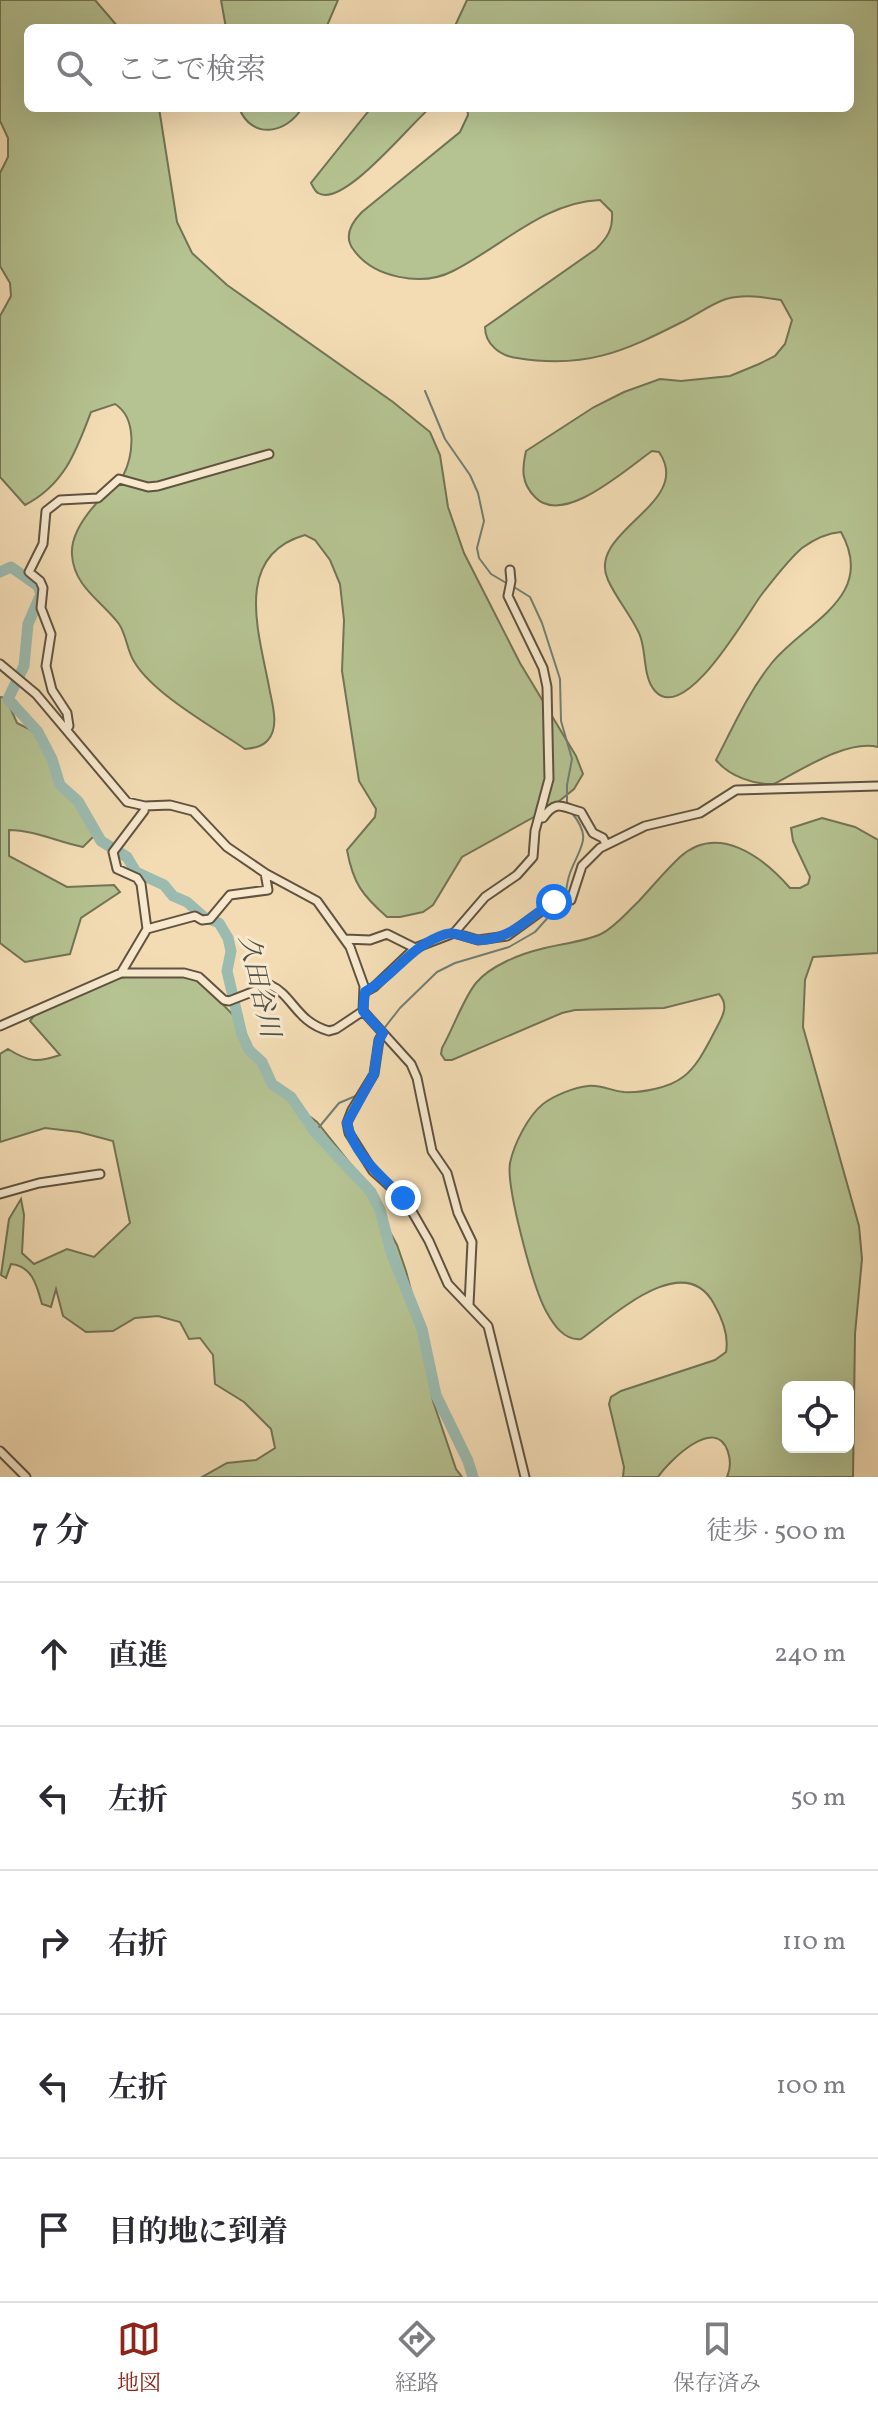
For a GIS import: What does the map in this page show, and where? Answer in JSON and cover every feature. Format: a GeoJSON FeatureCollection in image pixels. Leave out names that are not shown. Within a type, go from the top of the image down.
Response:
{"type":"FeatureCollection","features":[{"type":"Feature","properties":{"kind":"street"},"geometry":{"type":"LineString","coordinates":[[67,729],[67,713],[52,690],[46,666],[51,634],[41,608],[43,588],[29,572],[43,544],[46,511],[60,500],[98,498],[119,479],[148,487],[158,486],[269,454]]}},
{"type":"Feature","properties":{"kind":"street"},"geometry":{"type":"LineString","coordinates":[[365,992],[415,948],[454,933],[485,897],[527,866],[535,850],[535,831],[549,779],[547,687],[543,668],[508,596],[510,570]]}},
{"type":"Feature","properties":{"kind":"street"},"geometry":{"type":"LineString","coordinates":[[0,664],[67,729],[127,802],[145,806],[170,805],[193,811],[227,847],[265,873],[317,901],[345,939],[365,992],[363,1011],[411,1064],[426,1114],[427,1136],[432,1151],[447,1173],[458,1213],[470,1232],[469,1305]]}},
{"type":"Feature","properties":{"kind":"street"},"geometry":{"type":"LineString","coordinates":[[454,933],[478,940],[507,936],[554,902],[571,900],[587,859],[606,844],[645,826],[700,813],[736,790],[878,786]]}},
{"type":"Feature","properties":{"kind":"street"},"geometry":{"type":"LineString","coordinates":[[539,818],[543,818],[550,807],[557,805],[576,810],[581,812],[593,833],[603,838],[606,844]]}},
{"type":"Feature","properties":{"kind":"street"},"geometry":{"type":"LineString","coordinates":[[121,973],[147,929],[141,884],[137,878],[117,869],[113,852],[145,806]]}},
{"type":"Feature","properties":{"kind":"street"},"geometry":{"type":"LineString","coordinates":[[147,929],[195,916],[202,920],[210,919],[230,895],[268,890],[265,873]]}},
{"type":"Feature","properties":{"kind":"street"},"geometry":{"type":"LineString","coordinates":[[345,939],[370,940],[387,934],[415,948]]}},
{"type":"Feature","properties":{"kind":"street"},"geometry":{"type":"LineString","coordinates":[[0,1026],[121,973],[184,973],[199,977],[229,1001],[270,985],[279,989],[304,1019],[329,1031],[363,1011]]}},
{"type":"Feature","properties":{"kind":"street"},"geometry":{"type":"LineString","coordinates":[[383,1033],[379,1040],[374,1074],[347,1123],[349,1133],[373,1171],[406,1201],[429,1241],[448,1284],[488,1326],[525,1477]]}},
{"type":"Feature","properties":{"kind":"street"},"geometry":{"type":"LineString","coordinates":[[0,1194],[39,1183],[100,1174]]}},
{"type":"Feature","properties":{"kind":"street"},"geometry":{"type":"LineString","coordinates":[[0,1451],[26,1477]]}},
{"type":"Feature","properties":{"kind":"green space"},"geometry":{"type":"Polygon","coordinates":[[[0,0],[95,0],[116,24],[24,24],[24,112],[160,112],[177,222],[192,253],[227,285],[393,402],[430,432],[440,455],[448,507],[464,553],[520,663],[576,756],[583,774],[574,789],[552,807],[462,857],[433,905],[423,912],[387,917],[365,895],[352,871],[347,850],[375,817],[376,809],[359,781],[342,671],[344,620],[340,584],[330,560],[315,540],[305,535],[282,545],[267,561],[259,579],[257,623],[274,723],[266,742],[245,749],[186,710],[144,675],[132,659],[119,624],[83,585],[74,566],[72,546],[82,521],[121,478],[127,467],[131,437],[122,410],[115,404],[91,412],[67,466],[50,488],[25,505],[0,477],[0,316],[11,296],[10,283],[0,266],[0,173],[8,157],[8,138],[0,121],[0,0]]]}},
{"type":"Feature","properties":{"kind":"green space"},"geometry":{"type":"Polygon","coordinates":[[[221,0],[338,0],[328,24],[225,24],[221,0]]]}},
{"type":"Feature","properties":{"kind":"green space"},"geometry":{"type":"Polygon","coordinates":[[[467,0],[878,0],[878,747],[853,747],[811,764],[774,784],[742,778],[716,760],[748,698],[771,664],[844,592],[850,575],[850,555],[841,532],[802,548],[762,594],[730,642],[699,680],[683,693],[668,697],[655,691],[651,685],[639,633],[608,580],[605,563],[611,547],[663,487],[666,470],[659,452],[652,451],[594,492],[561,505],[547,504],[535,497],[525,481],[526,451],[594,407],[624,392],[660,379],[681,381],[730,376],[775,356],[785,344],[792,320],[781,300],[747,296],[726,299],[641,342],[603,355],[563,361],[517,358],[495,348],[488,339],[485,327],[600,245],[609,232],[612,212],[600,200],[580,203],[542,217],[441,276],[413,279],[385,273],[362,259],[349,239],[352,224],[362,212],[460,132],[468,112],[854,112],[854,24],[456,24],[467,0]]]}},
{"type":"Feature","properties":{"kind":"green space"},"geometry":{"type":"Polygon","coordinates":[[[241,112],[299,112],[287,123],[269,130],[252,125],[241,112]]]}},
{"type":"Feature","properties":{"kind":"green space"},"geometry":{"type":"Polygon","coordinates":[[[368,112],[426,112],[376,162],[343,189],[329,195],[318,193],[311,183],[368,112]]]}},
{"type":"Feature","properties":{"kind":"green space"},"geometry":{"type":"Polygon","coordinates":[[[0,697],[6,698],[17,723],[35,732],[46,750],[56,783],[83,807],[95,835],[83,847],[9,830],[9,856],[67,887],[114,885],[120,892],[81,918],[70,954],[25,962],[0,943],[0,697]]]}},
{"type":"Feature","properties":{"kind":"green space"},"geometry":{"type":"Polygon","coordinates":[[[822,818],[855,827],[878,840],[878,953],[813,957],[805,980],[803,1027],[859,1226],[862,1259],[855,1334],[854,1406],[854,1381],[782,1381],[782,1453],[853,1453],[853,1477],[727,1477],[730,1464],[728,1452],[722,1442],[714,1438],[693,1444],[658,1477],[623,1477],[624,1467],[609,1404],[611,1397],[715,1360],[726,1352],[727,1340],[722,1321],[714,1304],[701,1289],[685,1283],[648,1292],[581,1339],[564,1334],[549,1316],[534,1281],[516,1214],[510,1163],[527,1123],[543,1104],[558,1095],[592,1086],[624,1092],[646,1091],[683,1077],[706,1047],[719,1023],[724,1002],[719,994],[664,1008],[575,1010],[452,1060],[445,1060],[441,1054],[442,1048],[467,997],[482,977],[497,966],[524,954],[587,939],[606,931],[680,857],[695,847],[709,843],[739,848],[767,865],[790,888],[808,884],[810,877],[793,841],[791,828],[822,818]]]}},
{"type":"Feature","properties":{"kind":"green space"},"geometry":{"type":"Polygon","coordinates":[[[145,972],[193,976],[202,983],[237,1019],[246,1046],[261,1064],[271,1087],[317,1122],[369,1193],[397,1245],[406,1271],[433,1401],[456,1469],[462,1477],[202,1477],[227,1463],[256,1460],[275,1448],[271,1429],[244,1402],[215,1384],[213,1355],[200,1338],[189,1339],[180,1322],[158,1316],[135,1318],[113,1331],[86,1332],[63,1316],[56,1289],[51,1307],[42,1304],[33,1278],[24,1269],[11,1264],[6,1278],[1,1275],[9,1219],[21,1199],[24,1215],[22,1253],[34,1264],[67,1249],[94,1257],[130,1223],[113,1141],[79,1132],[45,1128],[0,1142],[0,1054],[8,1049],[22,1057],[39,1060],[60,1055],[30,1021],[38,1011],[113,980],[145,972]]]}},
{"type":"Feature","properties":{"kind":"waterway"},"geometry":{"type":"LineString","coordinates":[[425,391],[445,439],[470,475],[478,493],[484,521],[477,548],[479,558],[491,574],[508,584]]}},
{"type":"Feature","properties":{"kind":"waterway","name":"久田谷川"},"geometry":{"type":"LineString","coordinates":[[0,572],[11,567],[38,586],[41,594],[28,624],[24,666],[8,699],[38,732],[52,759],[60,785],[78,801],[101,841],[127,857],[136,872],[164,885],[173,896],[187,902],[204,917],[219,923],[228,938],[231,951],[227,971],[242,1035],[249,1050],[262,1062],[272,1084],[291,1097],[315,1132],[371,1192],[422,1329],[436,1395],[473,1477]]}},
{"type":"Feature","properties":{"kind":"waterway"},"geometry":{"type":"LineString","coordinates":[[514,587],[530,597],[560,679],[561,721],[572,759],[567,804]]}},
{"type":"Feature","properties":{"kind":"waterway"},"geometry":{"type":"LineString","coordinates":[[565,899],[569,876],[583,843],[582,830],[572,813]]}},
{"type":"Feature","properties":{"kind":"waterway"},"geometry":{"type":"LineString","coordinates":[[382,1031],[400,1008],[437,972],[455,963],[509,947],[535,932],[560,904]]}},
{"type":"Feature","properties":{"kind":"waterway"},"geometry":{"type":"LineString","coordinates":[[315,1132],[339,1103],[358,1095]]}},
{"type":"Feature","properties":{"kind":"route"},"geometry":{"type":"LineString","coordinates":[[403,1198],[373,1171],[349,1133],[347,1123],[374,1074],[379,1040],[383,1033],[363,1011],[365,992],[415,948],[454,933],[478,940],[507,936],[554,902]]}}]}
